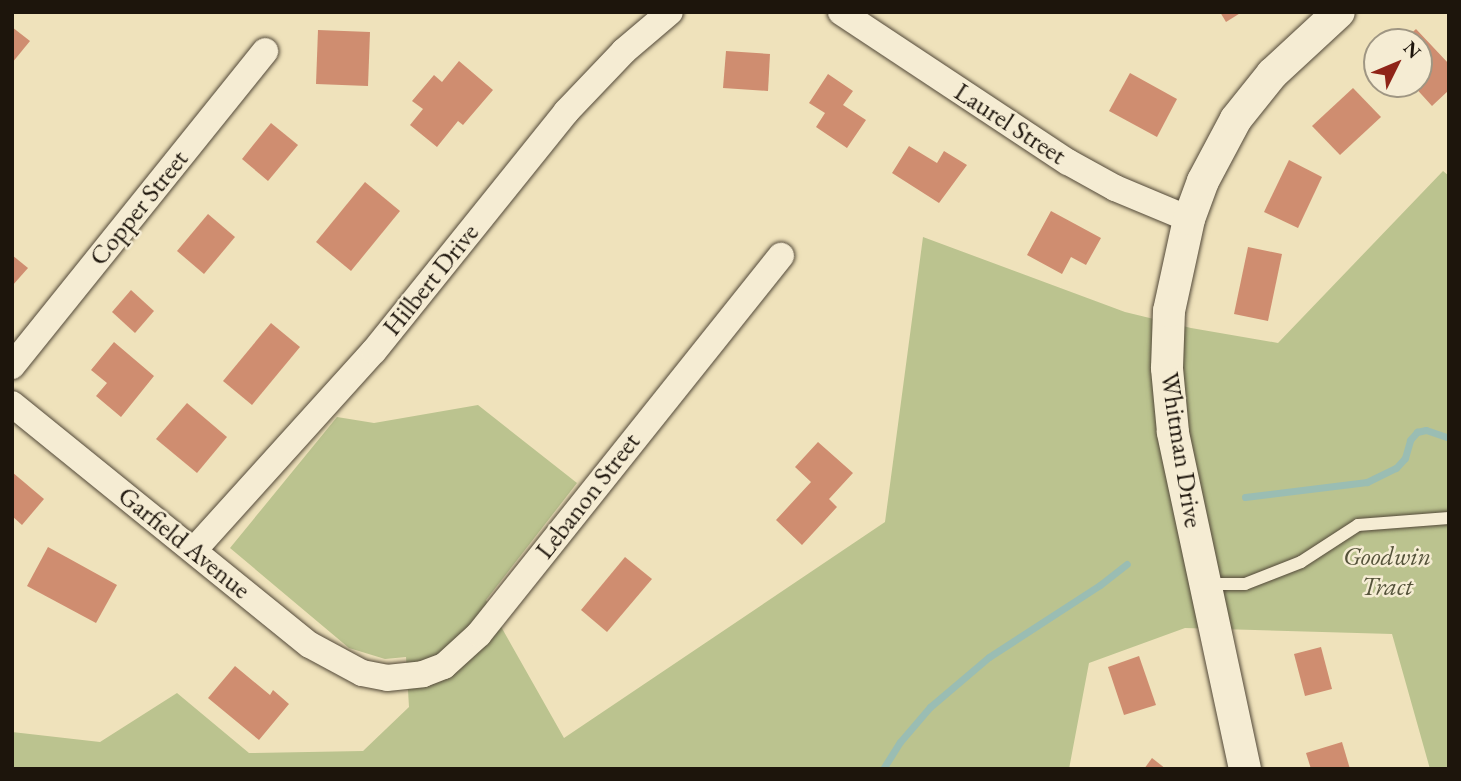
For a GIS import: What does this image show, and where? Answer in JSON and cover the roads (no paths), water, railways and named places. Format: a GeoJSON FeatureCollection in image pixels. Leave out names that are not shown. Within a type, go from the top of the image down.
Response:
{"type":"FeatureCollection","features":[{"type":"Feature","properties":{"kind":"street","name":"Hilbert Drive"},"geometry":{"type":"LineString","coordinates":[[194,550],[366,360],[565,112],[624,51],[670,12]]}},
{"type":"Feature","properties":{"kind":"street","name":"Laurel Street"},"geometry":{"type":"LineString","coordinates":[[841,12],[1068,162],[1107,184],[1188,219]]}},
{"type":"Feature","properties":{"kind":"street","name":"Whitman Drive"},"geometry":{"type":"LineString","coordinates":[[1245,769],[1173,432],[1167,368],[1169,311],[1188,219],[1203,181],[1236,119],[1272,74],[1339,12]]}},
{"type":"Feature","properties":{"kind":"street","name":"Copper Street"},"geometry":{"type":"LineString","coordinates":[[12,366],[265,51]]}},
{"type":"Feature","properties":{"kind":"street","name":"Lebanon Street"},"geometry":{"type":"LineString","coordinates":[[362,673],[387,678],[423,674],[444,666],[463,652],[781,256]]}},
{"type":"Feature","properties":{"kind":"street","name":"Garfield Avenue"},"geometry":{"type":"LineString","coordinates":[[12,404],[310,645],[362,673]]}},
{"type":"Feature","properties":{"kind":"lane"},"geometry":{"type":"LineString","coordinates":[[1205,584],[1245,584],[1301,562],[1358,525],[1449,518]]}},
{"type":"Feature","properties":{"kind":"waterway"},"geometry":{"type":"LineString","coordinates":[[1245,497],[1367,482],[1396,468],[1405,458],[1410,440],[1417,432],[1426,430],[1449,438]]}},
{"type":"Feature","properties":{"kind":"waterway"},"geometry":{"type":"LineString","coordinates":[[883,769],[900,742],[930,707],[989,657],[1100,585],[1127,564]]}},
{"type":"Feature","properties":{"kind":"park label","name":"Goodwin Tract"},"geometry":{"type":"Point","coordinates":[1387,572]}}]}
